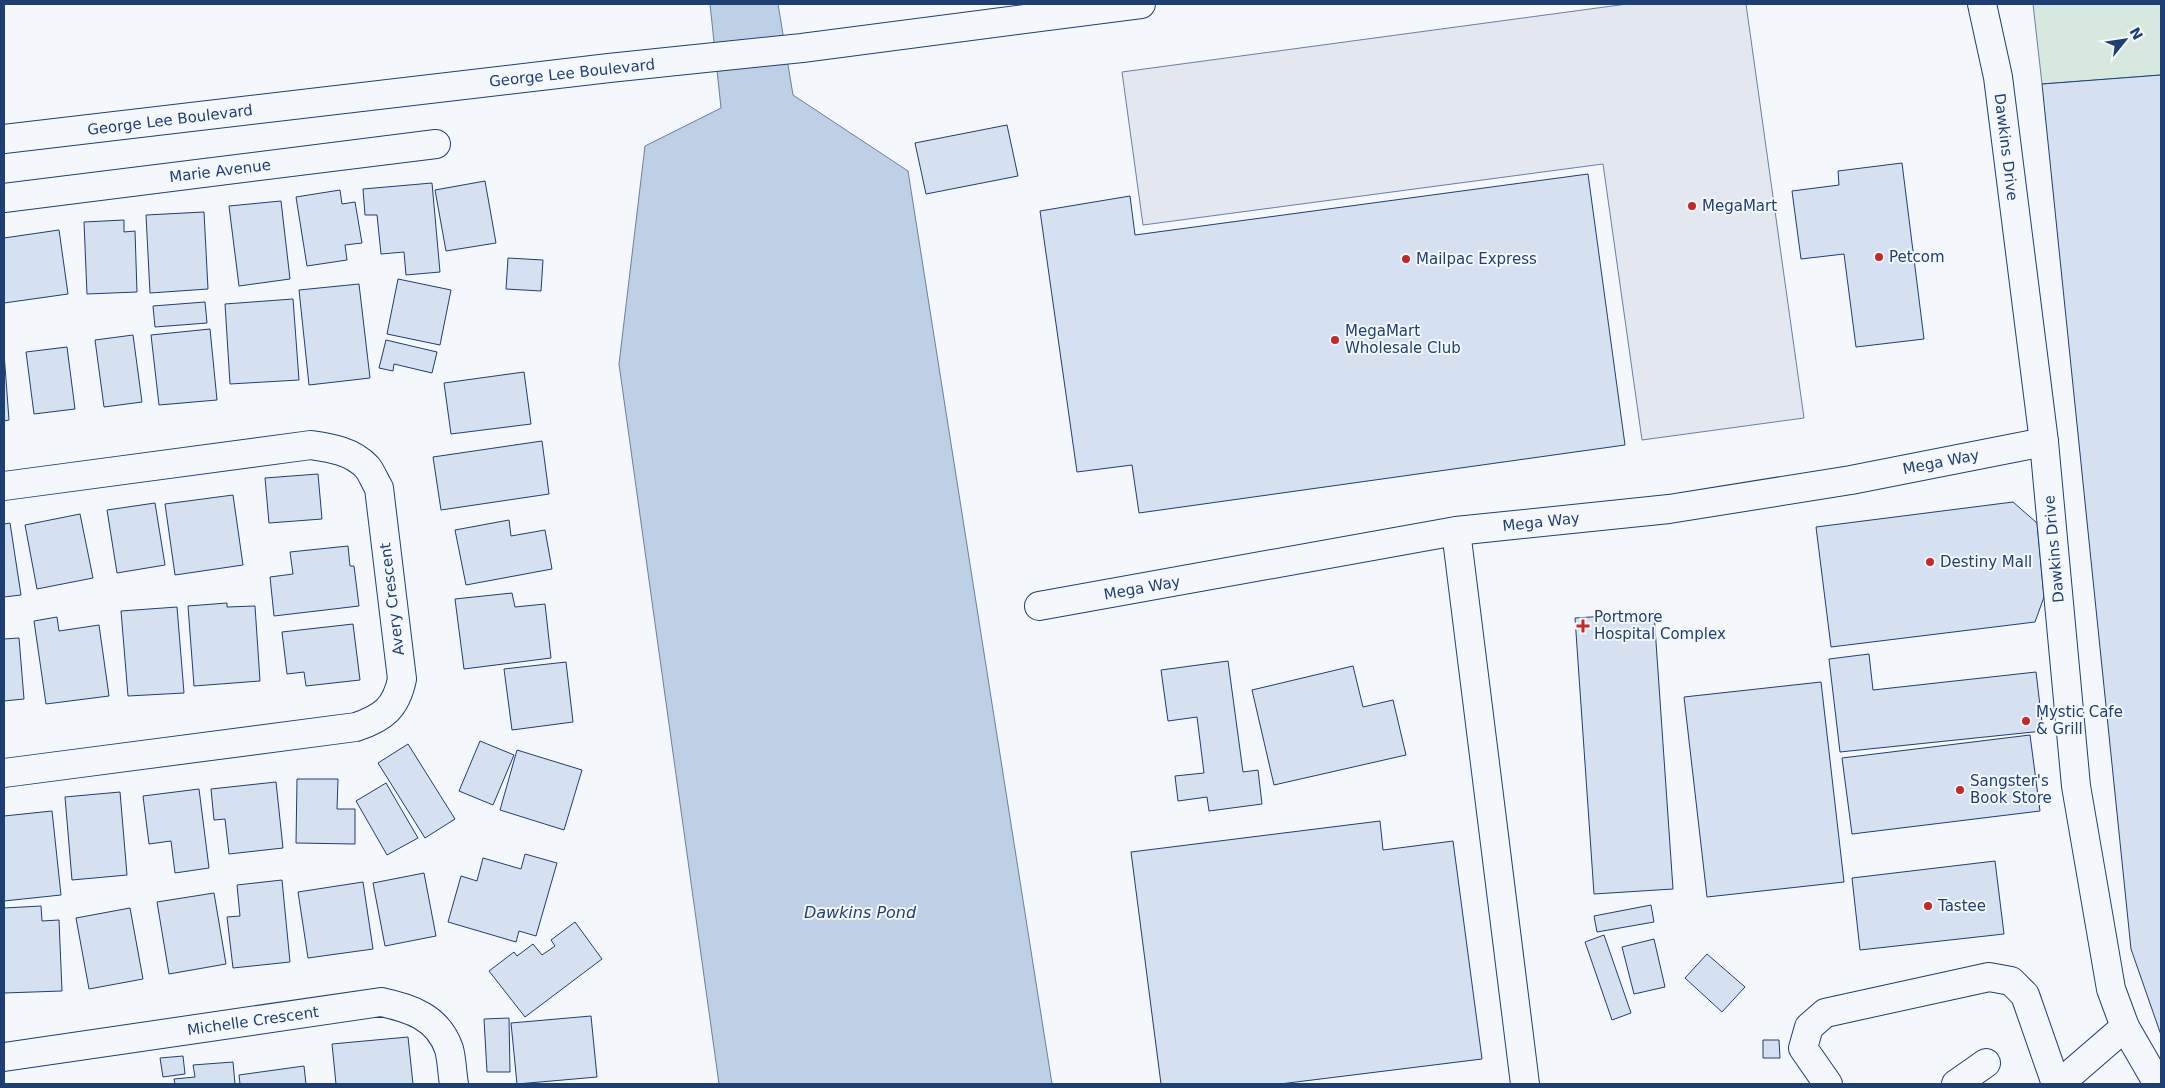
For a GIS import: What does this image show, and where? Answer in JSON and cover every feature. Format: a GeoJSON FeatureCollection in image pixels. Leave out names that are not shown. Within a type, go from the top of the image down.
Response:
{"type":"FeatureCollection","features":[{"type":"Feature","properties":{"kind":"street","name":"George Lee Boulevard"},"geometry":{"type":"LineString","coordinates":[[4,139],[609,68],[802,48],[1141,4]]}},
{"type":"Feature","properties":{"kind":"street","name":"Dawkins Drive"},"geometry":{"type":"LineString","coordinates":[[1982,4],[1998,77],[2044,442],[2076,786],[2111,989],[2125,1027],[2158,1084]]}},
{"type":"Feature","properties":{"kind":"street","name":"Marie Avenue"},"geometry":{"type":"LineString","coordinates":[[4,198],[436,144]]}},
{"type":"Feature","properties":{"kind":"street","name":"Mega Way"},"geometry":{"type":"LineString","coordinates":[[1039,606],[1456,531],[1669,509],[1851,480],[2044,442]]}},
{"type":"Feature","properties":{"kind":"street","name":"Avery Crescent"},"geometry":{"type":"LineString","coordinates":[[4,486],[311,445],[347,453],[367,467],[379,488],[402,679],[398,697],[387,711],[372,722],[356,727],[4,774]]}},
{"type":"Feature","properties":{"kind":"street"},"geometry":{"type":"LineString","coordinates":[[1456,531],[1525,1084]]}},
{"type":"Feature","properties":{"kind":"street"},"geometry":{"type":"LineString","coordinates":[[1828,1084],[1803,1048],[1809,1027],[1825,1013],[1989,977],[2011,981],[2025,995],[2057,1084],[2125,1027]]}},
{"type":"Feature","properties":{"kind":"street","name":"Michelle Crescent"},"geometry":{"type":"LineString","coordinates":[[4,1057],[381,1002],[401,1006],[420,1013],[437,1030],[448,1049],[454,1084]]}},
{"type":"Feature","properties":{"kind":"street"},"geometry":{"type":"LineString","coordinates":[[1956,1084],[1986,1063]]}},
{"type":"Feature","properties":{"kind":"shaded area","name":"MegaMart"},"geometry":{"type":"Polygon","coordinates":[[[1627,4],[1746,4],[1804,418],[1642,440],[1603,164],[1143,225],[1122,72],[1627,4]]]}},
{"type":"Feature","properties":{"kind":"shaded area"},"geometry":{"type":"Polygon","coordinates":[[[2033,4],[2161,4],[2161,75],[2042,84],[2033,4]]]}},
{"type":"Feature","properties":{"kind":"water","name":"Dawkins Pond"},"geometry":{"type":"Polygon","coordinates":[[[710,4],[778,4],[793,95],[908,171],[1052,1084],[719,1084],[619,364],[645,146],[721,108],[710,4]]]}},
{"type":"Feature","properties":{"kind":"building"},"geometry":{"type":"Polygon","coordinates":[[[2161,75],[2161,1035],[2131,949],[2042,84],[2161,75]]]}},
{"type":"Feature","properties":{"kind":"building"},"geometry":{"type":"Polygon","coordinates":[[[1007,125],[1018,176],[926,194],[915,143],[1007,125]]]}},
{"type":"Feature","properties":{"kind":"building","name":"Petcom"},"geometry":{"type":"Polygon","coordinates":[[[1902,163],[1924,339],[1856,347],[1844,254],[1801,259],[1792,191],[1839,185],[1838,171],[1902,163]]]}},
{"type":"Feature","properties":{"kind":"building","name":"MegaMart Wholesale Club"},"geometry":{"type":"Polygon","coordinates":[[[1588,174],[1625,445],[1139,513],[1132,465],[1077,472],[1040,211],[1130,196],[1135,235],[1588,174]]]}},
{"type":"Feature","properties":{"kind":"building"},"geometry":{"type":"Polygon","coordinates":[[[485,181],[496,243],[446,251],[435,190],[485,181]]]}},
{"type":"Feature","properties":{"kind":"building"},"geometry":{"type":"Polygon","coordinates":[[[432,183],[440,272],[406,275],[404,252],[381,254],[377,215],[365,215],[363,189],[432,183]]]}},
{"type":"Feature","properties":{"kind":"building"},"geometry":{"type":"Polygon","coordinates":[[[340,190],[342,204],[355,202],[362,243],[345,245],[347,260],[307,266],[296,197],[340,190]]]}},
{"type":"Feature","properties":{"kind":"building"},"geometry":{"type":"Polygon","coordinates":[[[281,201],[290,279],[239,286],[229,206],[281,201]]]}},
{"type":"Feature","properties":{"kind":"building"},"geometry":{"type":"Polygon","coordinates":[[[204,212],[208,289],[150,293],[146,215],[204,212]]]}},
{"type":"Feature","properties":{"kind":"building"},"geometry":{"type":"Polygon","coordinates":[[[124,220],[124,232],[135,231],[137,292],[87,294],[84,222],[124,220]]]}},
{"type":"Feature","properties":{"kind":"building"},"geometry":{"type":"Polygon","coordinates":[[[59,230],[68,294],[4,303],[4,238],[59,230]]]}},
{"type":"Feature","properties":{"kind":"building"},"geometry":{"type":"Polygon","coordinates":[[[508,258],[543,260],[541,291],[506,289],[508,258]]]}},
{"type":"Feature","properties":{"kind":"building"},"geometry":{"type":"Polygon","coordinates":[[[398,279],[451,290],[440,345],[387,334],[398,279]]]}},
{"type":"Feature","properties":{"kind":"building"},"geometry":{"type":"Polygon","coordinates":[[[359,284],[370,378],[309,385],[299,290],[359,284]]]}},
{"type":"Feature","properties":{"kind":"building"},"geometry":{"type":"Polygon","coordinates":[[[293,299],[299,380],[230,384],[225,304],[293,299]]]}},
{"type":"Feature","properties":{"kind":"building"},"geometry":{"type":"Polygon","coordinates":[[[205,302],[207,323],[155,327],[153,306],[205,302]]]}},
{"type":"Feature","properties":{"kind":"building"},"geometry":{"type":"Polygon","coordinates":[[[210,329],[217,400],[159,405],[151,335],[210,329]]]}},
{"type":"Feature","properties":{"kind":"building"},"geometry":{"type":"Polygon","coordinates":[[[133,335],[142,402],[104,407],[95,340],[133,335]]]}},
{"type":"Feature","properties":{"kind":"building"},"geometry":{"type":"Polygon","coordinates":[[[386,340],[437,352],[432,373],[394,364],[393,371],[379,368],[386,340]]]}},
{"type":"Feature","properties":{"kind":"building"},"geometry":{"type":"Polygon","coordinates":[[[67,347],[75,409],[34,414],[26,352],[67,347]]]}},
{"type":"Feature","properties":{"kind":"building"},"geometry":{"type":"Polygon","coordinates":[[[4,353],[9,420],[4,421],[4,353]]]}},
{"type":"Feature","properties":{"kind":"building"},"geometry":{"type":"Polygon","coordinates":[[[524,372],[531,424],[451,434],[444,383],[524,372]]]}},
{"type":"Feature","properties":{"kind":"building"},"geometry":{"type":"Polygon","coordinates":[[[542,441],[549,494],[441,510],[433,457],[542,441]]]}},
{"type":"Feature","properties":{"kind":"building"},"geometry":{"type":"Polygon","coordinates":[[[318,474],[322,519],[269,523],[265,478],[318,474]]]}},
{"type":"Feature","properties":{"kind":"building"},"geometry":{"type":"Polygon","coordinates":[[[233,495],[243,565],[175,575],[165,504],[233,495]]]}},
{"type":"Feature","properties":{"kind":"building","name":"Destiny Mall"},"geometry":{"type":"Polygon","coordinates":[[[2013,502],[2037,523],[2044,597],[2035,622],[1831,647],[1816,527],[2013,502]]]}},
{"type":"Feature","properties":{"kind":"building"},"geometry":{"type":"Polygon","coordinates":[[[155,503],[165,565],[117,573],[107,510],[155,503]]]}},
{"type":"Feature","properties":{"kind":"building"},"geometry":{"type":"Polygon","coordinates":[[[80,514],[93,578],[37,589],[25,525],[80,514]]]}},
{"type":"Feature","properties":{"kind":"building"},"geometry":{"type":"Polygon","coordinates":[[[509,520],[511,536],[545,530],[552,569],[466,585],[455,530],[509,520]]]}},
{"type":"Feature","properties":{"kind":"building"},"geometry":{"type":"Polygon","coordinates":[[[10,523],[21,595],[4,597],[4,524],[10,523]]]}},
{"type":"Feature","properties":{"kind":"building"},"geometry":{"type":"Polygon","coordinates":[[[348,546],[350,566],[354,566],[359,606],[274,616],[270,577],[293,574],[290,552],[348,546]]]}},
{"type":"Feature","properties":{"kind":"building"},"geometry":{"type":"Polygon","coordinates":[[[512,593],[515,607],[545,604],[551,658],[464,669],[455,599],[512,593]]]}},
{"type":"Feature","properties":{"kind":"building"},"geometry":{"type":"Polygon","coordinates":[[[227,603],[227,607],[255,606],[260,681],[194,686],[188,606],[227,603]]]}},
{"type":"Feature","properties":{"kind":"building"},"geometry":{"type":"Polygon","coordinates":[[[177,607],[184,693],[128,696],[121,611],[177,607]]]}},
{"type":"Feature","properties":{"kind":"building"},"geometry":{"type":"Polygon","coordinates":[[[1654,613],[1673,889],[1594,894],[1575,618],[1654,613]]]}},
{"type":"Feature","properties":{"kind":"building"},"geometry":{"type":"Polygon","coordinates":[[[57,617],[59,631],[99,625],[109,696],[46,704],[34,621],[57,617]]]}},
{"type":"Feature","properties":{"kind":"building"},"geometry":{"type":"Polygon","coordinates":[[[353,624],[360,680],[306,686],[304,672],[287,674],[282,632],[353,624]]]}},
{"type":"Feature","properties":{"kind":"building"},"geometry":{"type":"Polygon","coordinates":[[[19,638],[24,699],[4,701],[4,639],[19,638]]]}},
{"type":"Feature","properties":{"kind":"building"},"geometry":{"type":"Polygon","coordinates":[[[1869,654],[1873,690],[2036,672],[2043,731],[1840,752],[1829,659],[1869,654]]]}},
{"type":"Feature","properties":{"kind":"building"},"geometry":{"type":"Polygon","coordinates":[[[1228,661],[1243,772],[1258,770],[1262,804],[1209,811],[1207,797],[1178,801],[1175,776],[1204,773],[1197,717],[1168,721],[1161,670],[1228,661]]]}},
{"type":"Feature","properties":{"kind":"building"},"geometry":{"type":"Polygon","coordinates":[[[566,662],[573,722],[512,730],[504,669],[566,662]]]}},
{"type":"Feature","properties":{"kind":"building"},"geometry":{"type":"Polygon","coordinates":[[[1353,666],[1363,707],[1393,700],[1406,755],[1274,785],[1252,690],[1353,666]]]}},
{"type":"Feature","properties":{"kind":"building"},"geometry":{"type":"Polygon","coordinates":[[[1821,682],[1844,882],[1707,897],[1684,697],[1821,682]]]}},
{"type":"Feature","properties":{"kind":"building"},"geometry":{"type":"Polygon","coordinates":[[[2030,735],[2040,811],[1852,834],[1842,758],[2030,735]]]}},
{"type":"Feature","properties":{"kind":"building"},"geometry":{"type":"Polygon","coordinates":[[[480,741],[514,755],[493,805],[459,791],[480,741]]]}},
{"type":"Feature","properties":{"kind":"building"},"geometry":{"type":"Polygon","coordinates":[[[408,744],[455,819],[425,838],[378,763],[408,744]]]}},
{"type":"Feature","properties":{"kind":"building"},"geometry":{"type":"Polygon","coordinates":[[[517,750],[582,770],[564,830],[500,810],[517,750]]]}},
{"type":"Feature","properties":{"kind":"building"},"geometry":{"type":"Polygon","coordinates":[[[297,779],[338,779],[337,809],[355,809],[355,844],[296,843],[297,779]]]}},
{"type":"Feature","properties":{"kind":"building"},"geometry":{"type":"Polygon","coordinates":[[[276,782],[283,848],[229,854],[225,819],[214,820],[211,789],[276,782]]]}},
{"type":"Feature","properties":{"kind":"building"},"geometry":{"type":"Polygon","coordinates":[[[386,783],[418,838],[387,855],[356,801],[386,783]]]}},
{"type":"Feature","properties":{"kind":"building"},"geometry":{"type":"Polygon","coordinates":[[[199,789],[209,868],[175,873],[171,841],[149,844],[143,796],[199,789]]]}},
{"type":"Feature","properties":{"kind":"building"},"geometry":{"type":"Polygon","coordinates":[[[120,792],[127,875],[72,880],[65,797],[120,792]]]}},
{"type":"Feature","properties":{"kind":"building"},"geometry":{"type":"Polygon","coordinates":[[[52,811],[61,895],[4,901],[4,816],[52,811]]]}},
{"type":"Feature","properties":{"kind":"building"},"geometry":{"type":"Polygon","coordinates":[[[1380,821],[1383,850],[1453,841],[1482,1059],[1280,1084],[1161,1084],[1131,852],[1380,821]]]}},
{"type":"Feature","properties":{"kind":"building"},"geometry":{"type":"Polygon","coordinates":[[[525,854],[557,863],[536,936],[519,931],[516,942],[448,922],[461,876],[477,881],[483,858],[521,869],[525,854]]]}},
{"type":"Feature","properties":{"kind":"building","name":"Tastee"},"geometry":{"type":"Polygon","coordinates":[[[1995,861],[2004,934],[1860,950],[1852,878],[1995,861]]]}},
{"type":"Feature","properties":{"kind":"building"},"geometry":{"type":"Polygon","coordinates":[[[424,873],[436,936],[385,946],[373,883],[424,873]]]}},
{"type":"Feature","properties":{"kind":"building"},"geometry":{"type":"Polygon","coordinates":[[[282,880],[290,962],[233,968],[227,917],[240,916],[237,885],[282,880]]]}},
{"type":"Feature","properties":{"kind":"building"},"geometry":{"type":"Polygon","coordinates":[[[363,882],[373,949],[308,958],[298,892],[363,882]]]}},
{"type":"Feature","properties":{"kind":"building"},"geometry":{"type":"Polygon","coordinates":[[[214,893],[226,964],[169,974],[157,902],[214,893]]]}},
{"type":"Feature","properties":{"kind":"building"},"geometry":{"type":"Polygon","coordinates":[[[1651,905],[1654,922],[1597,932],[1594,916],[1651,905]]]}},
{"type":"Feature","properties":{"kind":"building"},"geometry":{"type":"Polygon","coordinates":[[[41,906],[42,921],[59,920],[62,991],[4,993],[4,908],[41,906]]]}},
{"type":"Feature","properties":{"kind":"building"},"geometry":{"type":"Polygon","coordinates":[[[130,908],[143,979],[89,989],[76,918],[130,908]]]}},
{"type":"Feature","properties":{"kind":"building"},"geometry":{"type":"Polygon","coordinates":[[[575,922],[602,959],[525,1017],[489,971],[514,952],[517,956],[533,944],[542,955],[555,946],[551,940],[575,922]]]}},
{"type":"Feature","properties":{"kind":"building"},"geometry":{"type":"Polygon","coordinates":[[[1604,935],[1631,1013],[1612,1020],[1585,942],[1604,935]]]}},
{"type":"Feature","properties":{"kind":"building"},"geometry":{"type":"Polygon","coordinates":[[[1654,939],[1665,987],[1634,994],[1622,947],[1654,939]]]}},
{"type":"Feature","properties":{"kind":"building"},"geometry":{"type":"Polygon","coordinates":[[[1707,954],[1745,987],[1722,1012],[1685,978],[1707,954]]]}},
{"type":"Feature","properties":{"kind":"building"},"geometry":{"type":"Polygon","coordinates":[[[591,1016],[597,1077],[517,1084],[511,1023],[591,1016]]]}},
{"type":"Feature","properties":{"kind":"building"},"geometry":{"type":"Polygon","coordinates":[[[509,1018],[510,1072],[487,1072],[484,1019],[509,1018]]]}},
{"type":"Feature","properties":{"kind":"building"},"geometry":{"type":"Polygon","coordinates":[[[408,1037],[413,1084],[336,1084],[332,1044],[408,1037]]]}},
{"type":"Feature","properties":{"kind":"building"},"geometry":{"type":"Polygon","coordinates":[[[1763,1040],[1779,1040],[1780,1058],[1763,1058],[1763,1040]]]}},
{"type":"Feature","properties":{"kind":"building"},"geometry":{"type":"Polygon","coordinates":[[[183,1056],[185,1074],[163,1077],[160,1058],[183,1056]]]}},
{"type":"Feature","properties":{"kind":"building"},"geometry":{"type":"Polygon","coordinates":[[[233,1062],[235,1084],[175,1084],[174,1079],[195,1077],[193,1065],[233,1062]]]}},
{"type":"Feature","properties":{"kind":"building"},"geometry":{"type":"Polygon","coordinates":[[[304,1066],[306,1084],[240,1084],[239,1075],[304,1066]]]}},
{"type":"Feature","properties":{"kind":"place","name":"MegaMart"},"geometry":{"type":"Point","coordinates":[1692,206]}},
{"type":"Feature","properties":{"kind":"place","name":"Petcom"},"geometry":{"type":"Point","coordinates":[1879,257]}},
{"type":"Feature","properties":{"kind":"place","name":"Mailpac Express"},"geometry":{"type":"Point","coordinates":[1406,259]}},
{"type":"Feature","properties":{"kind":"place","name":"MegaMart Wholesale Club"},"geometry":{"type":"Point","coordinates":[1335,340]}},
{"type":"Feature","properties":{"kind":"place","name":"Destiny Mall"},"geometry":{"type":"Point","coordinates":[1930,562]}},
{"type":"Feature","properties":{"kind":"place","name":"Portmore Hospital Complex"},"geometry":{"type":"Point","coordinates":[1583,626]}},
{"type":"Feature","properties":{"kind":"place","name":"Mystic Cafe & Grill"},"geometry":{"type":"Point","coordinates":[2026,721]}},
{"type":"Feature","properties":{"kind":"place","name":"Sangster's Book Store"},"geometry":{"type":"Point","coordinates":[1960,790]}},
{"type":"Feature","properties":{"kind":"place","name":"Tastee"},"geometry":{"type":"Point","coordinates":[1928,906]}}]}
